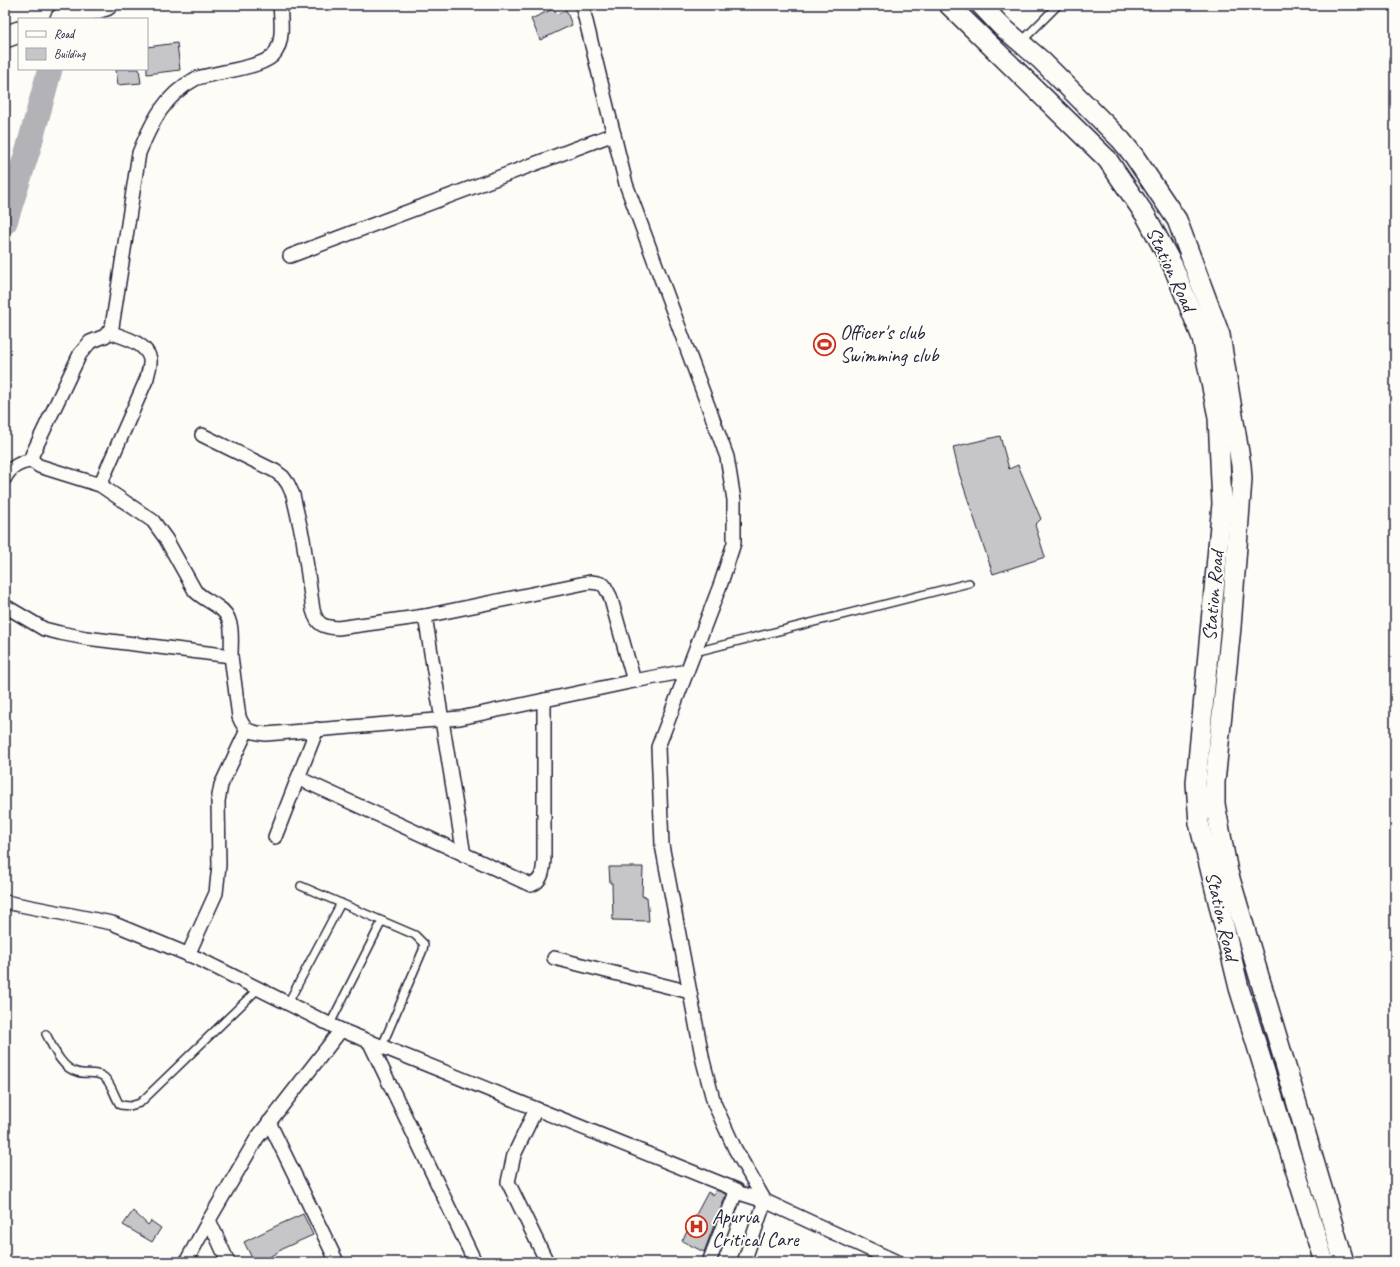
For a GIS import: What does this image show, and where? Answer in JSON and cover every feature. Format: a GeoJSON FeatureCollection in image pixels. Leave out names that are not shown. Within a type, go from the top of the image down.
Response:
{"type":"FeatureCollection","features":[{"type":"Feature","properties":{"kind":"main road"},"geometry":{"type":"LineString","coordinates":[[64,18],[106,5]]}},
{"type":"Feature","properties":{"kind":"main road","name":"Station Road"},"geometry":{"type":"LineString","coordinates":[[948,5],[1107,159],[1146,216],[1173,266],[1202,338],[1218,418],[1222,504],[1196,783],[1208,820],[1228,872],[1344,1262]]}},
{"type":"Feature","properties":{"kind":"main road","name":"Station Road"},"geometry":{"type":"LineString","coordinates":[[981,5],[1000,25],[1040,60],[1128,148],[1181,226],[1220,335],[1242,479],[1231,627],[1215,782],[1215,804],[1208,820],[1239,988],[1324,1262]]}},
{"type":"Feature","properties":{"kind":"main road"},"geometry":{"type":"LineString","coordinates":[[1222,504],[1240,505]]}},
{"type":"Feature","properties":{"kind":"street"},"geometry":{"type":"LineString","coordinates":[[33,461],[32,455],[80,354],[90,342],[105,336],[112,327],[139,153],[149,128],[161,109],[174,94],[196,79],[263,62],[275,54],[279,43],[281,25],[280,5]]}},
{"type":"Feature","properties":{"kind":"street"},"geometry":{"type":"LineString","coordinates":[[582,5],[626,184],[727,457],[734,500],[734,544],[721,583],[658,747],[662,846],[703,1061],[714,1103],[735,1149],[765,1201],[744,1262]]}},
{"type":"Feature","properties":{"kind":"street"},"geometry":{"type":"LineString","coordinates":[[290,256],[614,134]]}},
{"type":"Feature","properties":{"kind":"street"},"geometry":{"type":"LineString","coordinates":[[100,485],[147,378],[150,366],[150,360],[143,348],[131,341],[109,332]]}},
{"type":"Feature","properties":{"kind":"street"},"geometry":{"type":"LineString","coordinates":[[202,435],[274,471],[283,477],[288,484],[293,494],[303,539],[313,610],[320,625],[338,628],[425,616],[590,582],[598,583],[604,585],[610,596],[634,681]]}},
{"type":"Feature","properties":{"kind":"street"},"geometry":{"type":"LineString","coordinates":[[5,478],[7,474],[18,464],[25,461],[33,461],[39,466],[100,485],[153,521],[163,534],[195,591],[200,597],[224,611],[229,618],[239,716],[242,724],[247,730],[254,733],[266,734],[460,718],[687,671]]}},
{"type":"Feature","properties":{"kind":"street"},"geometry":{"type":"LineString","coordinates":[[5,606],[44,629],[60,633],[86,638],[232,656]]}},
{"type":"Feature","properties":{"kind":"street"},"geometry":{"type":"LineString","coordinates":[[425,616],[464,855]]}},
{"type":"Feature","properties":{"kind":"street"},"geometry":{"type":"LineString","coordinates":[[298,778],[531,885],[536,884],[541,877],[544,859],[544,700]]}},
{"type":"Feature","properties":{"kind":"street"},"geometry":{"type":"LineString","coordinates":[[275,837],[317,729]]}},
{"type":"Feature","properties":{"kind":"street"},"geometry":{"type":"LineString","coordinates":[[188,955],[216,893],[219,865],[218,801],[221,785],[247,730]]}},
{"type":"Feature","properties":{"kind":"street"},"geometry":{"type":"LineString","coordinates":[[5,902],[112,922],[188,955],[336,1027],[737,1190],[736,1192],[765,1201],[897,1262]]}},
{"type":"Feature","properties":{"kind":"street"},"geometry":{"type":"LineString","coordinates":[[554,958],[690,992]]}},
{"type":"Feature","properties":{"kind":"street"},"geometry":{"type":"LineString","coordinates":[[186,1262],[257,1138],[270,1122],[336,1027]]}},
{"type":"Feature","properties":{"kind":"street"},"geometry":{"type":"LineString","coordinates":[[369,1041],[475,1262]]}},
{"type":"Feature","properties":{"kind":"street"},"geometry":{"type":"LineString","coordinates":[[536,1109],[514,1156],[508,1182],[547,1262]]}},
{"type":"Feature","properties":{"kind":"street"},"geometry":{"type":"LineString","coordinates":[[270,1122],[337,1262]]}},
{"type":"Feature","properties":{"kind":"street"},"geometry":{"type":"LineString","coordinates":[[709,1262],[736,1192]]}},
{"type":"Feature","properties":{"kind":"street"},"geometry":{"type":"LineString","coordinates":[[209,1220],[228,1262]]}},
{"type":"Feature","properties":{"kind":"lane"},"geometry":{"type":"LineString","coordinates":[[1020,43],[1058,5]]}},
{"type":"Feature","properties":{"kind":"lane"},"geometry":{"type":"LineString","coordinates":[[695,652],[969,583]]}},
{"type":"Feature","properties":{"kind":"lane"},"geometry":{"type":"LineString","coordinates":[[301,886],[415,935],[424,944],[423,950],[382,1046]]}},
{"type":"Feature","properties":{"kind":"lane"},"geometry":{"type":"LineString","coordinates":[[288,1003],[341,903]]}},
{"type":"Feature","properties":{"kind":"lane"},"geometry":{"type":"LineString","coordinates":[[336,1027],[382,920]]}},
{"type":"Feature","properties":{"kind":"lane"},"geometry":{"type":"LineString","coordinates":[[46,1034],[61,1060],[68,1068],[77,1072],[98,1074],[104,1077],[111,1086],[120,1105],[130,1106],[140,1103],[258,989]]}},
{"type":"Feature","properties":{"kind":"building"},"geometry":{"type":"Polygon","coordinates":[[[553,9],[558,14],[566,10],[572,25],[540,40],[531,19],[553,9]]]}},
{"type":"Feature","properties":{"kind":"building"},"geometry":{"type":"Polygon","coordinates":[[[177,43],[180,70],[147,74],[148,47],[177,43]]]}},
{"type":"Feature","properties":{"kind":"building"},"geometry":{"type":"Polygon","coordinates":[[[116,70],[139,70],[141,83],[118,85],[116,70]]]}},
{"type":"Feature","properties":{"kind":"building"},"geometry":{"type":"Polygon","coordinates":[[[1000,436],[1009,469],[1018,465],[1041,519],[1035,525],[1045,557],[993,574],[959,473],[953,447],[1000,436]]]}},
{"type":"Feature","properties":{"kind":"building"},"geometry":{"type":"Polygon","coordinates":[[[609,867],[643,867],[642,896],[647,897],[649,921],[613,920],[612,883],[610,883],[609,867]]]}},
{"type":"Feature","properties":{"kind":"building"},"geometry":{"type":"Polygon","coordinates":[[[716,1190],[726,1194],[704,1252],[682,1241],[708,1192],[713,1195],[716,1190]]]}},
{"type":"Feature","properties":{"kind":"building"},"geometry":{"type":"Polygon","coordinates":[[[133,1211],[148,1225],[151,1221],[161,1228],[152,1242],[123,1225],[133,1211]]]}},
{"type":"Feature","properties":{"kind":"building"},"geometry":{"type":"Polygon","coordinates":[[[303,1214],[313,1235],[286,1247],[261,1262],[254,1262],[244,1242],[303,1214]]]}},
{"type":"Feature","properties":{"kind":"waterway"},"geometry":{"type":"LineString","coordinates":[[5,222],[28,150],[50,70]]}},
{"type":"Feature","properties":{"kind":"place","name":"Officer's club Swimming club"},"geometry":{"type":"Point","coordinates":[824,344]}},
{"type":"Feature","properties":{"kind":"place","name":"Apurva Critical Care"},"geometry":{"type":"Point","coordinates":[696,1227]}}]}
